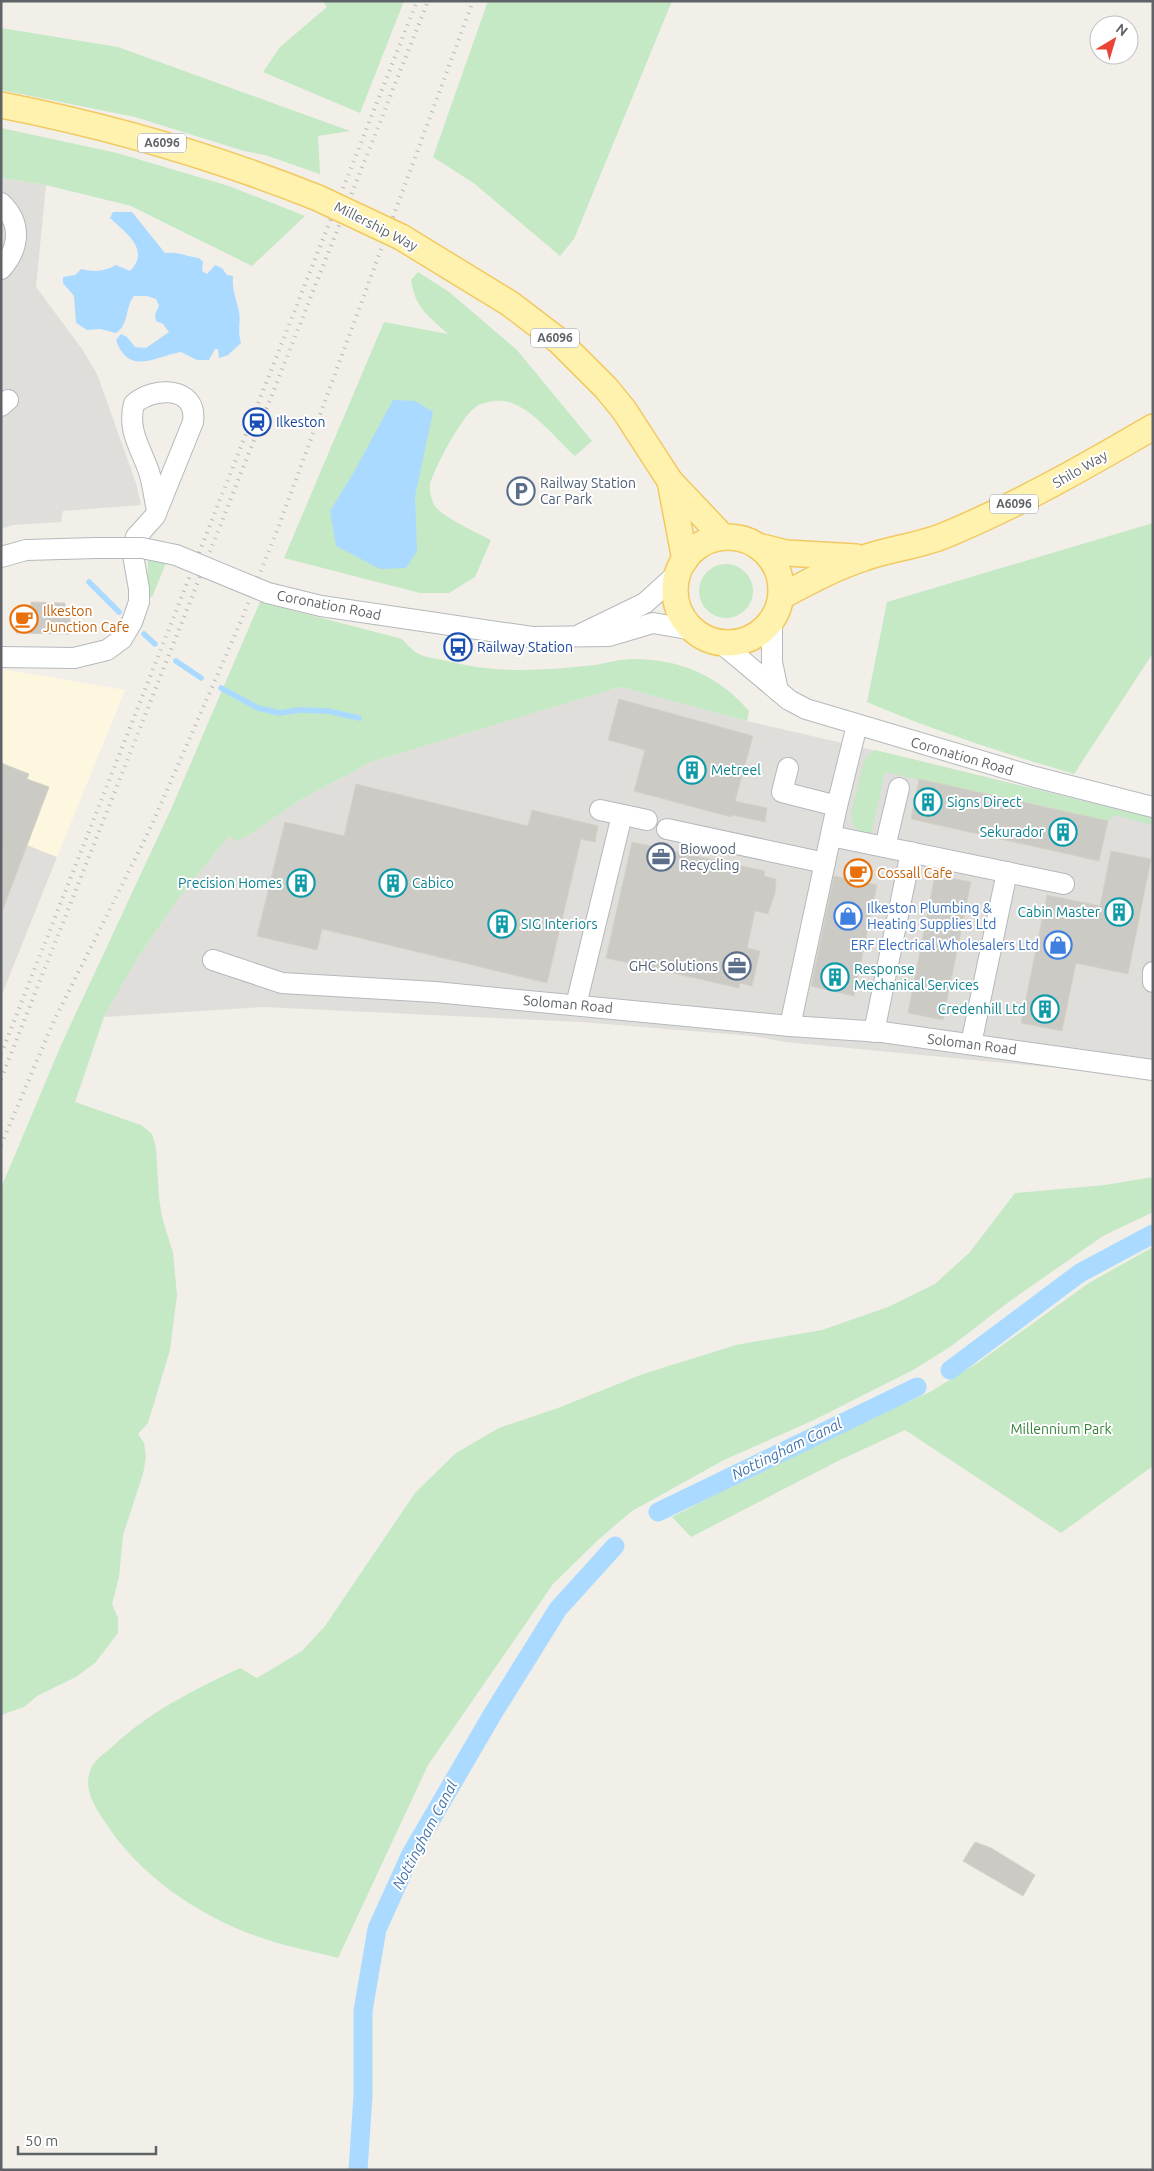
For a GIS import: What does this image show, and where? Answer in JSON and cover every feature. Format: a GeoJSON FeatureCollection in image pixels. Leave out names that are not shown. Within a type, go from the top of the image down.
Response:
{"type":"FeatureCollection","features":[{"type":"Feature","properties":{"kind":"main road","name":"Millership Way"},"geometry":{"type":"LineString","coordinates":[[1,105],[151,139],[203,155],[318,198],[401,237],[509,303],[559,341],[624,410],[670,481],[723,537]]}},
{"type":"Feature","properties":{"kind":"main road","name":"Shilo Way"},"geometry":{"type":"LineString","coordinates":[[782,596],[814,579],[865,557],[909,547],[946,535],[984,519],[1051,486],[1153,427]]}},
{"type":"Feature","properties":{"kind":"main road","name":"Millership Way"},"geometry":{"type":"LineString","coordinates":[[670,481],[682,566]]}},
{"type":"Feature","properties":{"kind":"main road"},"geometry":{"type":"LineString","coordinates":[[723,537],[746,540],[762,547],[775,565],[779,575],[782,596],[772,621],[764,629],[743,640],[721,643],[692,630],[677,608],[674,593],[682,566],[704,544],[723,537]]}},
{"type":"Feature","properties":{"kind":"main road","name":"Shilo Way"},"geometry":{"type":"LineString","coordinates":[[762,547],[786,553],[865,557]]}},
{"type":"Feature","properties":{"kind":"street"},"geometry":{"type":"LineString","coordinates":[[1,203],[13,216],[16,234],[11,256],[1,269]]}},
{"type":"Feature","properties":{"kind":"street"},"geometry":{"type":"LineString","coordinates":[[1,657],[74,658],[114,650],[132,622],[139,602],[139,589],[133,555],[136,537],[155,516],[193,422],[194,414],[190,402],[178,394],[148,394],[134,404],[132,413],[135,441],[149,472],[157,510]]}},
{"type":"Feature","properties":{"kind":"street","name":"Coronation Road"},"geometry":{"type":"LineString","coordinates":[[1,556],[26,550],[142,548],[176,555],[268,593],[321,606],[532,637],[609,636],[653,623],[692,630]]}},
{"type":"Feature","properties":{"kind":"street","name":"Coronation Road"},"geometry":{"type":"LineString","coordinates":[[575,637],[645,603],[682,566]]}},
{"type":"Feature","properties":{"kind":"street"},"geometry":{"type":"LineString","coordinates":[[772,621],[772,662],[778,691]]}},
{"type":"Feature","properties":{"kind":"street","name":"Coronation Road"},"geometry":{"type":"LineString","coordinates":[[721,643],[789,700],[806,709],[1035,777],[1153,807]]}},
{"type":"Feature","properties":{"kind":"street"},"geometry":{"type":"LineString","coordinates":[[790,1026],[837,806],[857,725]]}},
{"type":"Feature","properties":{"kind":"street"},"geometry":{"type":"LineString","coordinates":[[788,768],[782,792],[837,806]]}},
{"type":"Feature","properties":{"kind":"street"},"geometry":{"type":"LineString","coordinates":[[885,847],[899,788]]}},
{"type":"Feature","properties":{"kind":"street"},"geometry":{"type":"LineString","coordinates":[[600,810],[647,820]]}},
{"type":"Feature","properties":{"kind":"street"},"geometry":{"type":"LineString","coordinates":[[576,1005],[622,815]]}},
{"type":"Feature","properties":{"kind":"street"},"geometry":{"type":"LineString","coordinates":[[667,829],[825,863]]}},
{"type":"Feature","properties":{"kind":"street"},"geometry":{"type":"LineString","coordinates":[[831,836],[1064,884]]}},
{"type":"Feature","properties":{"kind":"street"},"geometry":{"type":"LineString","coordinates":[[874,1032],[911,852]]}},
{"type":"Feature","properties":{"kind":"street"},"geometry":{"type":"LineString","coordinates":[[971,1044],[1007,872]]}},
{"type":"Feature","properties":{"kind":"street","name":"Soloman Road"},"geometry":{"type":"LineString","coordinates":[[213,960],[282,983],[435,992],[790,1026],[874,1032],[1153,1070]]}},
{"type":"Feature","properties":{"kind":"street"},"geometry":{"type":"LineString","coordinates":[[1153,972],[1153,982]]}},
{"type":"Feature","properties":{"kind":"shaded area"},"geometry":{"type":"Polygon","coordinates":[[[1,178],[46,185],[36,287],[82,349],[97,374],[136,483],[141,505],[63,511],[61,522],[13,525],[1,529],[1,178]]]}},
{"type":"Feature","properties":{"kind":"shaded area"},"geometry":{"type":"Polygon","coordinates":[[[1,669],[125,690],[57,857],[1,835],[1,669]]]}},
{"type":"Feature","properties":{"kind":"shaded area"},"geometry":{"type":"Polygon","coordinates":[[[620,687],[747,721],[1153,818],[1153,1080],[1057,1068],[785,1042],[753,1036],[581,1022],[263,1007],[104,1017],[137,959],[177,900],[229,836],[246,837],[300,800],[371,762],[620,687]]]}},
{"type":"Feature","properties":{"kind":"shaded area"},"geometry":{"type":"Polygon","coordinates":[[[1,835],[57,857],[1,997],[1,835]]]}},
{"type":"Feature","properties":{"kind":"green space"},"geometry":{"type":"Polygon","coordinates":[[[323,1],[404,1],[360,113],[263,72],[280,47],[327,7],[323,1]]]}},
{"type":"Feature","properties":{"kind":"green space"},"geometry":{"type":"Polygon","coordinates":[[[488,1],[672,1],[574,239],[560,256],[475,184],[433,157],[488,1]]]}},
{"type":"Feature","properties":{"kind":"green space"},"geometry":{"type":"Polygon","coordinates":[[[1,28],[118,47],[350,131],[318,136],[320,174],[265,155],[244,151],[135,117],[1,90],[1,28]]]}},
{"type":"Feature","properties":{"kind":"green space"},"geometry":{"type":"Polygon","coordinates":[[[1,128],[117,153],[229,186],[305,216],[252,266],[131,206],[46,185],[1,178],[1,128]]]}},
{"type":"Feature","properties":{"kind":"green space"},"geometry":{"type":"Polygon","coordinates":[[[418,272],[449,292],[517,350],[592,441],[575,456],[542,423],[513,403],[500,401],[483,403],[471,411],[457,430],[437,466],[430,484],[430,493],[435,506],[445,515],[491,540],[475,577],[449,593],[420,593],[284,558],[384,322],[448,334],[424,311],[416,298],[411,280],[418,272]]]}},
{"type":"Feature","properties":{"kind":"green space"},"geometry":{"type":"Polygon","coordinates":[[[1153,523],[1153,653],[1074,774],[969,741],[867,702],[887,602],[1153,523]]]}},
{"type":"Feature","properties":{"kind":"green space"},"geometry":{"type":"Polygon","coordinates":[[[148,559],[166,563],[152,597],[147,596],[148,559]]]}},
{"type":"Feature","properties":{"kind":"green space"},"geometry":{"type":"Polygon","coordinates":[[[726,564],[736,566],[745,572],[751,581],[753,591],[751,601],[745,610],[736,616],[726,618],[716,616],[707,610],[701,601],[699,591],[701,581],[707,572],[716,566],[726,564]]]}},
{"type":"Feature","properties":{"kind":"green space"},"geometry":{"type":"Polygon","coordinates":[[[260,602],[402,639],[419,654],[469,666],[523,670],[595,665],[627,659],[666,662],[697,672],[724,688],[749,711],[747,721],[620,687],[371,762],[300,800],[246,837],[235,841],[229,836],[177,900],[137,959],[104,1017],[75,1102],[141,1125],[152,1134],[156,1148],[159,1198],[162,1217],[173,1253],[177,1295],[170,1350],[148,1423],[138,1434],[144,1443],[146,1457],[143,1474],[123,1535],[119,1577],[112,1604],[118,1618],[118,1633],[95,1663],[76,1677],[37,1696],[24,1707],[1,1715],[1,1188],[62,1043],[172,807],[260,602]]]}},
{"type":"Feature","properties":{"kind":"green space"},"geometry":{"type":"Polygon","coordinates":[[[875,750],[1153,818],[1153,825],[1114,815],[1108,821],[885,772],[871,835],[867,834],[856,829],[851,819],[851,814],[864,761],[875,750]]]}},
{"type":"Feature","properties":{"kind":"green space"},"geometry":{"type":"Polygon","coordinates":[[[1153,1177],[1153,1212],[1103,1236],[1010,1301],[950,1347],[913,1370],[814,1420],[724,1460],[632,1511],[599,1539],[553,1584],[428,1765],[338,1958],[284,1945],[253,1935],[210,1916],[190,1904],[151,1875],[134,1859],[96,1809],[90,1795],[88,1781],[92,1766],[98,1759],[156,1712],[188,1694],[240,1668],[257,1678],[302,1651],[325,1626],[415,1493],[456,1453],[499,1428],[558,1408],[643,1374],[736,1345],[822,1330],[888,1307],[935,1284],[970,1252],[1015,1193],[1105,1185],[1153,1177]]]}},
{"type":"Feature","properties":{"kind":"green space","name":"Millennium Park"},"geometry":{"type":"Polygon","coordinates":[[[1153,1247],[1153,1466],[1061,1533],[905,1430],[840,1460],[691,1537],[672,1517],[816,1443],[930,1392],[979,1362],[1089,1283],[1153,1247]]]}},
{"type":"Feature","properties":{"kind":"water"},"geometry":{"type":"Polygon","coordinates":[[[113,212],[132,212],[165,253],[199,258],[203,262],[202,271],[207,274],[215,265],[222,268],[227,275],[233,276],[239,311],[241,343],[228,355],[219,358],[218,349],[215,349],[209,360],[197,360],[181,352],[152,360],[135,361],[128,358],[121,351],[116,340],[121,334],[127,337],[135,347],[146,348],[169,332],[163,324],[156,321],[155,314],[159,306],[156,299],[147,296],[134,296],[129,305],[125,321],[116,333],[100,329],[87,330],[76,323],[74,296],[63,283],[63,277],[75,275],[81,269],[99,271],[116,265],[130,271],[136,263],[138,256],[134,242],[110,218],[113,212]]]}},
{"type":"Feature","properties":{"kind":"water"},"geometry":{"type":"Polygon","coordinates":[[[393,400],[415,401],[433,412],[415,496],[417,551],[406,568],[380,569],[336,546],[330,511],[354,472],[393,400]]]}},
{"type":"Feature","properties":{"kind":"building"},"geometry":{"type":"Polygon","coordinates":[[[31,602],[65,603],[65,614],[70,614],[70,634],[16,633],[17,608],[31,606],[31,602]]]}},
{"type":"Feature","properties":{"kind":"building","name":"Metreel"},"geometry":{"type":"Polygon","coordinates":[[[619,699],[753,736],[735,801],[767,808],[765,822],[732,815],[731,817],[634,791],[645,750],[608,740],[619,699]]]}},
{"type":"Feature","properties":{"kind":"building"},"geometry":{"type":"Polygon","coordinates":[[[1,763],[29,774],[27,779],[49,787],[3,909],[1,763]]]}},
{"type":"Feature","properties":{"kind":"building"},"geometry":{"type":"Polygon","coordinates":[[[919,779],[1108,821],[1099,861],[911,819],[919,779]]]}},
{"type":"Feature","properties":{"kind":"building"},"geometry":{"type":"Polygon","coordinates":[[[356,784],[528,826],[532,810],[598,826],[595,842],[581,839],[547,983],[322,929],[317,950],[257,936],[285,822],[344,836],[356,784]]]}},
{"type":"Feature","properties":{"kind":"building"},"geometry":{"type":"Polygon","coordinates":[[[632,842],[765,871],[764,876],[776,879],[775,893],[768,914],[755,911],[747,948],[760,951],[752,986],[740,983],[739,988],[606,958],[632,842]]]}},
{"type":"Feature","properties":{"kind":"building"},"geometry":{"type":"Polygon","coordinates":[[[1111,851],[1151,859],[1128,974],[1076,963],[1062,1031],[1021,1023],[1047,895],[1100,906],[1111,851]]]}},
{"type":"Feature","properties":{"kind":"building","name":"Ilkeston Plumbing & Heating Supplies Ltd"},"geometry":{"type":"Polygon","coordinates":[[[851,868],[867,871],[864,882],[877,885],[854,996],[811,986],[834,876],[849,879],[851,868]]]}},
{"type":"Feature","properties":{"kind":"building"},"geometry":{"type":"Polygon","coordinates":[[[935,875],[971,882],[943,1020],[908,1013],[935,875]]]}},
{"type":"Feature","properties":{"kind":"building"},"geometry":{"type":"Polygon","coordinates":[[[975,1842],[991,1848],[1035,1875],[1023,1896],[963,1861],[975,1842]]]}},
{"type":"Feature","properties":{"kind":"waterway"},"geometry":{"type":"LineString","coordinates":[[89,582],[119,612]]}},
{"type":"Feature","properties":{"kind":"waterway"},"geometry":{"type":"LineString","coordinates":[[144,634],[155,644]]}},
{"type":"Feature","properties":{"kind":"waterway"},"geometry":{"type":"LineString","coordinates":[[176,661],[201,678]]}},
{"type":"Feature","properties":{"kind":"waterway"},"geometry":{"type":"LineString","coordinates":[[221,688],[258,708],[280,713],[299,710],[328,711],[359,718]]}},
{"type":"Feature","properties":{"kind":"waterway","name":"Nottingham Canal"},"geometry":{"type":"LineString","coordinates":[[950,1370],[1080,1273],[1153,1234]]}},
{"type":"Feature","properties":{"kind":"waterway","name":"Nottingham Canal"},"geometry":{"type":"LineString","coordinates":[[658,1512],[917,1387]]}},
{"type":"Feature","properties":{"kind":"waterway","name":"Nottingham Canal"},"geometry":{"type":"LineString","coordinates":[[358,2170],[363,2096],[363,2011],[377,1929],[411,1854],[492,1715],[558,1609],[615,1546]]}},
{"type":"Feature","properties":{"kind":"railway"},"geometry":{"type":"LineString","coordinates":[[1,1054],[417,1]]}},
{"type":"Feature","properties":{"kind":"railway"},"geometry":{"type":"LineString","coordinates":[[1,1079],[428,1]]}},
{"type":"Feature","properties":{"kind":"railway"},"geometry":{"type":"LineString","coordinates":[[1,1145],[53,1023],[150,829],[241,621],[278,528],[473,1]]}},
{"type":"Feature","properties":{"kind":"place","name":"Ilkeston"},"geometry":{"type":"Point","coordinates":[257,422]}},
{"type":"Feature","properties":{"kind":"place","name":"Railway Station Car Park"},"geometry":{"type":"Point","coordinates":[521,491]}},
{"type":"Feature","properties":{"kind":"place","name":"Ilkeston Junction Cafe"},"geometry":{"type":"Point","coordinates":[24,619]}},
{"type":"Feature","properties":{"kind":"place","name":"Railway Station"},"geometry":{"type":"Point","coordinates":[458,647]}},
{"type":"Feature","properties":{"kind":"place","name":"Metreel"},"geometry":{"type":"Point","coordinates":[692,770]}},
{"type":"Feature","properties":{"kind":"place","name":"Signs Direct"},"geometry":{"type":"Point","coordinates":[928,802]}},
{"type":"Feature","properties":{"kind":"place","name":"Sekurador"},"geometry":{"type":"Point","coordinates":[1063,832]}},
{"type":"Feature","properties":{"kind":"place","name":"Biowood Recycling"},"geometry":{"type":"Point","coordinates":[661,857]}},
{"type":"Feature","properties":{"kind":"place","name":"Cossall Cafe"},"geometry":{"type":"Point","coordinates":[858,873]}},
{"type":"Feature","properties":{"kind":"place","name":"Precision Homes"},"geometry":{"type":"Point","coordinates":[301,883]}},
{"type":"Feature","properties":{"kind":"place","name":"Cabico"},"geometry":{"type":"Point","coordinates":[393,883]}},
{"type":"Feature","properties":{"kind":"place","name":"Cabin Master"},"geometry":{"type":"Point","coordinates":[1119,912]}},
{"type":"Feature","properties":{"kind":"place","name":"Ilkeston Plumbing & Heating Supplies Ltd"},"geometry":{"type":"Point","coordinates":[848,916]}},
{"type":"Feature","properties":{"kind":"place","name":"SIG Interiors"},"geometry":{"type":"Point","coordinates":[502,924]}},
{"type":"Feature","properties":{"kind":"place","name":"ERF Electrical Wholesalers Ltd"},"geometry":{"type":"Point","coordinates":[1058,945]}},
{"type":"Feature","properties":{"kind":"place","name":"GHC Solutions"},"geometry":{"type":"Point","coordinates":[737,966]}},
{"type":"Feature","properties":{"kind":"place","name":"Response Mechanical Services"},"geometry":{"type":"Point","coordinates":[835,977]}},
{"type":"Feature","properties":{"kind":"place","name":"Credenhill Ltd"},"geometry":{"type":"Point","coordinates":[1045,1009]}}]}
